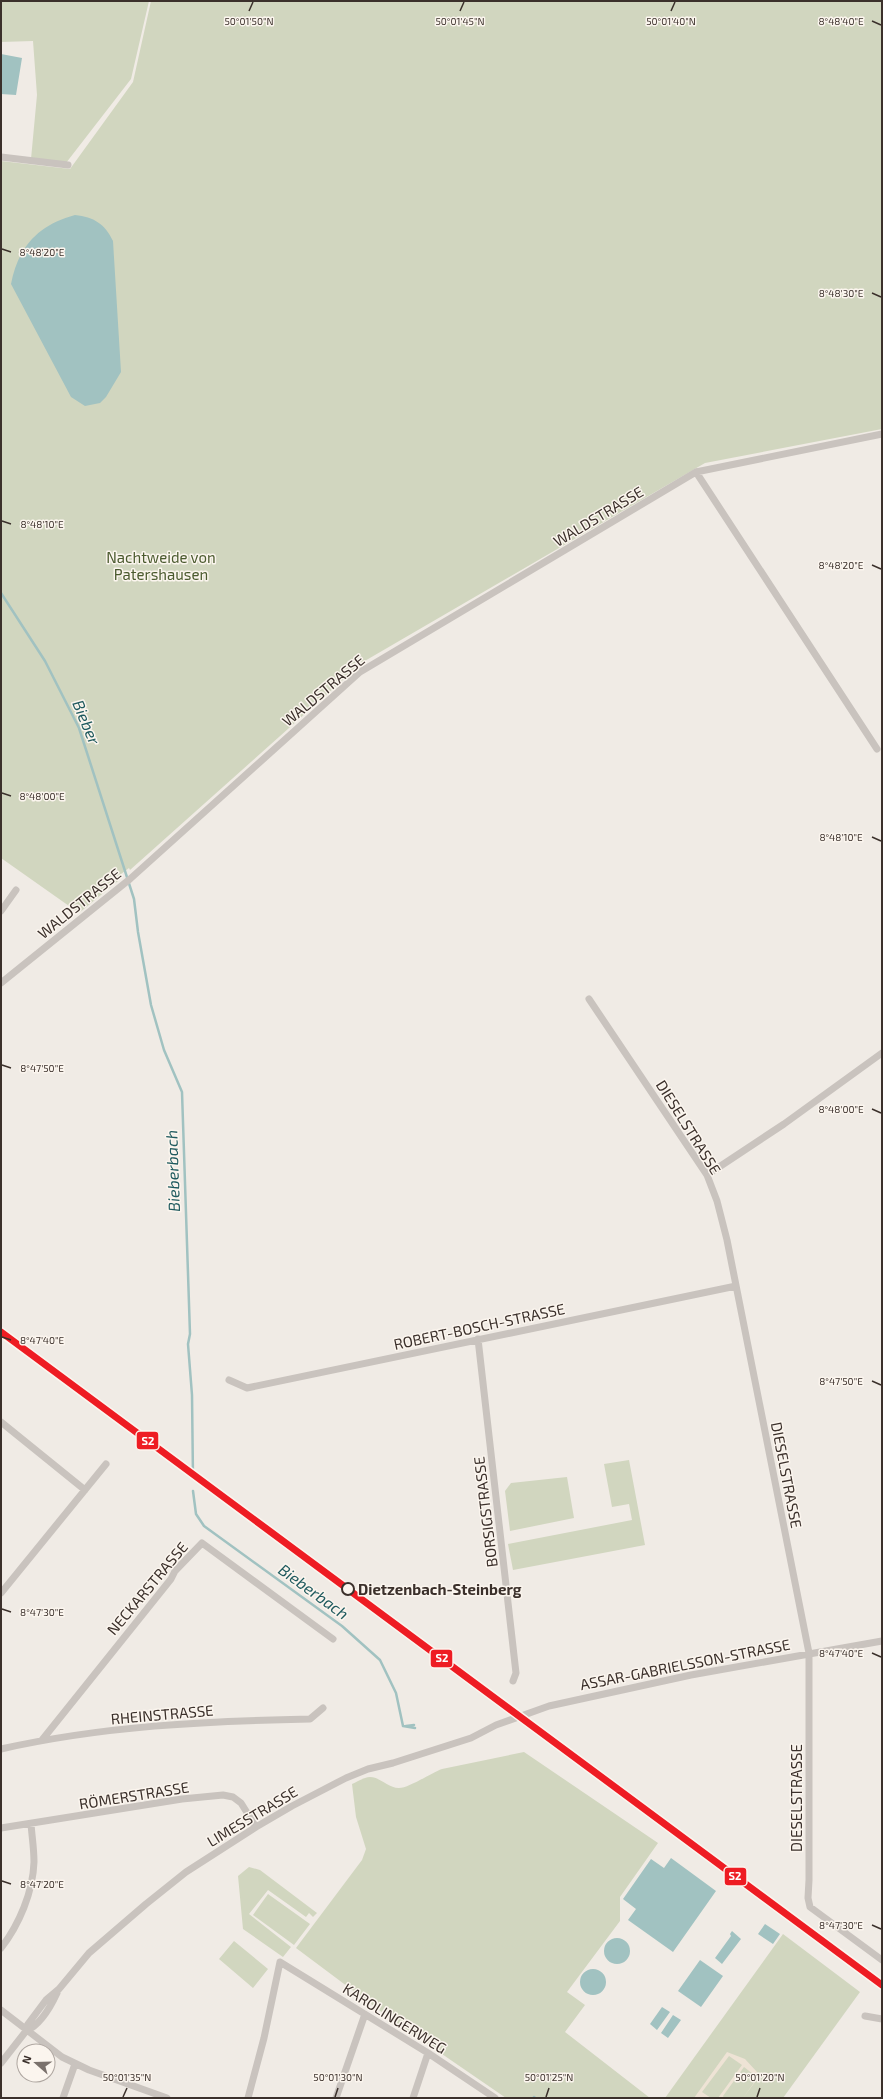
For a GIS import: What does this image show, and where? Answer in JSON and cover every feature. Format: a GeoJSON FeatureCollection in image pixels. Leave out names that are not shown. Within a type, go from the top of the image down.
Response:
{"type":"FeatureCollection","features":[{"type":"Feature","properties":{"kind":"street"},"geometry":{"type":"LineString","coordinates":[[1,158],[68,165]]}},
{"type":"Feature","properties":{"kind":"street","name":"WALDSTRASSE"},"geometry":{"type":"LineString","coordinates":[[2,980],[130,879],[360,672],[696,472],[882,434]]}},
{"type":"Feature","properties":{"kind":"street"},"geometry":{"type":"LineString","coordinates":[[696,472],[877,749]]}},
{"type":"Feature","properties":{"kind":"street"},"geometry":{"type":"LineString","coordinates":[[1,910],[16,890]]}},
{"type":"Feature","properties":{"kind":"street","name":"DIESELSTRASSE"},"geometry":{"type":"LineString","coordinates":[[589,998],[706,1175],[717,1201],[727,1240],[809,1653],[810,1880],[808,1898],[810,1907],[882,1960]]}},
{"type":"Feature","properties":{"kind":"street"},"geometry":{"type":"LineString","coordinates":[[706,1175],[784,1124],[882,1054]]}},
{"type":"Feature","properties":{"kind":"street","name":"ROBERT-BOSCH-STRASSE"},"geometry":{"type":"LineString","coordinates":[[229,1380],[246,1388],[736,1286]]}},
{"type":"Feature","properties":{"kind":"street","name":"BORSIGSTRASSE"},"geometry":{"type":"LineString","coordinates":[[478,1340],[508,1594],[516,1673],[513,1681]]}},
{"type":"Feature","properties":{"kind":"street"},"geometry":{"type":"LineString","coordinates":[[1,1422],[84,1490]]}},
{"type":"Feature","properties":{"kind":"street"},"geometry":{"type":"LineString","coordinates":[[1,1593],[106,1464]]}},
{"type":"Feature","properties":{"kind":"street","name":"NECKARSTRASSE"},"geometry":{"type":"LineString","coordinates":[[42,1740],[171,1579],[175,1571],[202,1542],[333,1639]]}},
{"type":"Feature","properties":{"kind":"street"},"geometry":{"type":"LineString","coordinates":[[1,1581],[7,1586]]}},
{"type":"Feature","properties":{"kind":"street","name":"ASSAR-GABRIELSSON-STRASSE"},"geometry":{"type":"LineString","coordinates":[[496,1725],[548,1706],[596,1695],[809,1653],[882,1641]]}},
{"type":"Feature","properties":{"kind":"street","name":"RHEINSTRASSE"},"geometry":{"type":"LineString","coordinates":[[1,1749],[42,1740],[172,1723],[310,1719],[324,1708]]}},
{"type":"Feature","properties":{"kind":"street","name":"LIMESSTRASSE"},"geometry":{"type":"LineString","coordinates":[[1,2063],[46,2000],[59,1989],[89,1953],[186,1872],[256,1827],[346,1778],[471,1738],[496,1725]]}},
{"type":"Feature","properties":{"kind":"street","name":"RÖMERSTRASSE"},"geometry":{"type":"LineString","coordinates":[[1,1828],[223,1795],[233,1797],[241,1803],[256,1827]]}},
{"type":"Feature","properties":{"kind":"street"},"geometry":{"type":"LineString","coordinates":[[1,1948],[19,1919],[26,1901],[34,1862],[31,1824]]}},
{"type":"Feature","properties":{"kind":"street","name":"KAROLINGERWEG"},"geometry":{"type":"LineString","coordinates":[[248,2098],[264,2038],[280,1962],[428,2053],[494,2098]]}},
{"type":"Feature","properties":{"kind":"street"},"geometry":{"type":"LineString","coordinates":[[1,2010],[52,2050],[75,2064],[167,2098]]}},
{"type":"Feature","properties":{"kind":"street"},"geometry":{"type":"LineString","coordinates":[[336,2098],[364,2014]]}},
{"type":"Feature","properties":{"kind":"street"},"geometry":{"type":"LineString","coordinates":[[865,2016],[882,2019]]}},
{"type":"Feature","properties":{"kind":"street"},"geometry":{"type":"LineString","coordinates":[[413,2098],[428,2053]]}},
{"type":"Feature","properties":{"kind":"street"},"geometry":{"type":"LineString","coordinates":[[63,2098],[75,2064]]}},
{"type":"Feature","properties":{"kind":"green space"},"geometry":{"type":"Polygon","coordinates":[[[1,1],[149,1],[131,79],[66,163],[31,159],[37,95],[33,41],[1,42],[1,1]]]}},
{"type":"Feature","properties":{"kind":"green space","name":"Nachtweide von Patershausen"},"geometry":{"type":"Polygon","coordinates":[[[151,1],[882,1],[882,429],[705,463],[363,662],[130,870],[129,868],[117,877],[118,881],[79,913],[1,858],[1,161],[70,169],[133,82],[151,1]]]}},
{"type":"Feature","properties":{"kind":"green space"},"geometry":{"type":"Polygon","coordinates":[[[629,1460],[645,1545],[513,1570],[508,1544],[632,1520],[629,1504],[612,1507],[604,1464],[629,1460]]]}},
{"type":"Feature","properties":{"kind":"green space"},"geometry":{"type":"Polygon","coordinates":[[[567,1477],[574,1518],[510,1531],[505,1491],[511,1483],[567,1477]]]}},
{"type":"Feature","properties":{"kind":"green space"},"geometry":{"type":"Polygon","coordinates":[[[524,1752],[658,1843],[620,1897],[620,1921],[567,1992],[585,2005],[565,2032],[650,2098],[506,2098],[391,2019],[296,1948],[362,1860],[366,1849],[356,1817],[352,1784],[368,1777],[374,1777],[388,1785],[399,1788],[414,1783],[442,1769],[524,1752]]]}},
{"type":"Feature","properties":{"kind":"green space"},"geometry":{"type":"Polygon","coordinates":[[[249,1867],[260,1870],[317,1913],[313,1917],[309,1913],[306,1917],[268,1890],[249,1914],[291,1947],[283,1957],[243,1929],[238,1876],[249,1867]]]}},
{"type":"Feature","properties":{"kind":"green space"},"geometry":{"type":"Polygon","coordinates":[[[268,1894],[310,1924],[294,1945],[253,1915],[268,1894]]]}},
{"type":"Feature","properties":{"kind":"green space"},"geometry":{"type":"Polygon","coordinates":[[[783,1934],[860,1992],[783,2098],[665,2098],[783,1934]]]}},
{"type":"Feature","properties":{"kind":"green space"},"geometry":{"type":"Polygon","coordinates":[[[234,1941],[268,1969],[253,1988],[219,1959],[234,1941]]]}},
{"type":"Feature","properties":{"kind":"shaded area"},"geometry":{"type":"Polygon","coordinates":[[[727,2052],[745,2059],[757,2072],[758,2078],[744,2067],[723,2096],[724,2098],[718,2098],[742,2065],[729,2056],[702,2092],[711,2098],[694,2098],[727,2052]]]}},
{"type":"Feature","properties":{"kind":"water"},"geometry":{"type":"Polygon","coordinates":[[[1,54],[22,58],[16,95],[1,94],[1,54]]]}},
{"type":"Feature","properties":{"kind":"water"},"geometry":{"type":"Polygon","coordinates":[[[75,215],[98,222],[110,235],[113,241],[121,372],[106,397],[100,403],[85,406],[71,397],[11,284],[19,259],[32,239],[40,231],[50,225],[75,215]]]}},
{"type":"Feature","properties":{"kind":"water"},"geometry":{"type":"Polygon","coordinates":[[[671,1858],[716,1891],[673,1952],[628,1920],[636,1909],[623,1899],[651,1859],[664,1868],[671,1858]]]}},
{"type":"Feature","properties":{"kind":"water"},"geometry":{"type":"Polygon","coordinates":[[[765,1924],[780,1934],[773,1944],[758,1934],[765,1924]]]}},
{"type":"Feature","properties":{"kind":"water"},"geometry":{"type":"Polygon","coordinates":[[[732,1931],[741,1939],[722,1964],[715,1958],[731,1936],[730,1934],[732,1931]]]}},
{"type":"Feature","properties":{"kind":"water"},"geometry":{"type":"Polygon","coordinates":[[[617,1938],[626,1942],[630,1951],[626,1960],[617,1964],[608,1960],[604,1951],[608,1942],[617,1938]]]}},
{"type":"Feature","properties":{"kind":"water"},"geometry":{"type":"Polygon","coordinates":[[[700,1960],[723,1976],[701,2007],[678,1991],[700,1960]]]}},
{"type":"Feature","properties":{"kind":"water"},"geometry":{"type":"Polygon","coordinates":[[[593,1969],[602,1973],[606,1982],[602,1991],[593,1995],[584,1991],[580,1982],[584,1973],[593,1969]]]}},
{"type":"Feature","properties":{"kind":"water"},"geometry":{"type":"Polygon","coordinates":[[[662,2007],[670,2012],[657,2030],[650,2024],[662,2007]]]}},
{"type":"Feature","properties":{"kind":"water"},"geometry":{"type":"Polygon","coordinates":[[[673,2015],[681,2020],[668,2038],[661,2033],[673,2015]]]}},
{"type":"Feature","properties":{"kind":"waterway","name":"Bieberbach"},"geometry":{"type":"LineString","coordinates":[[1,593],[45,661],[79,728],[134,899],[138,932],[151,1005],[164,1050],[182,1092],[190,1334],[188,1344],[192,1395],[193,1478]]}},
{"type":"Feature","properties":{"kind":"waterway","name":"Bieberbach"},"geometry":{"type":"LineString","coordinates":[[193,1491],[196,1514],[204,1526],[342,1626],[380,1660],[396,1693],[403,1726]]}},
{"type":"Feature","properties":{"kind":"waterway"},"geometry":{"type":"LineString","coordinates":[[406,1726],[414,1725]]}},
{"type":"Feature","properties":{"kind":"waterway"},"geometry":{"type":"LineString","coordinates":[[403,1726],[415,1728]]}},
{"type":"Feature","properties":{"kind":"transit line","name":"S2"},"geometry":{"type":"LineString","coordinates":[[1,1332],[882,1985]]}},
{"type":"Feature","properties":{"kind":"place","name":"Dietzenbach-Steinberg"},"geometry":{"type":"Point","coordinates":[348,1589]}},
{"type":"Feature","properties":{"kind":"water label","name":"Bieber"},"geometry":{"type":"Point","coordinates":[87,722]}}]}
